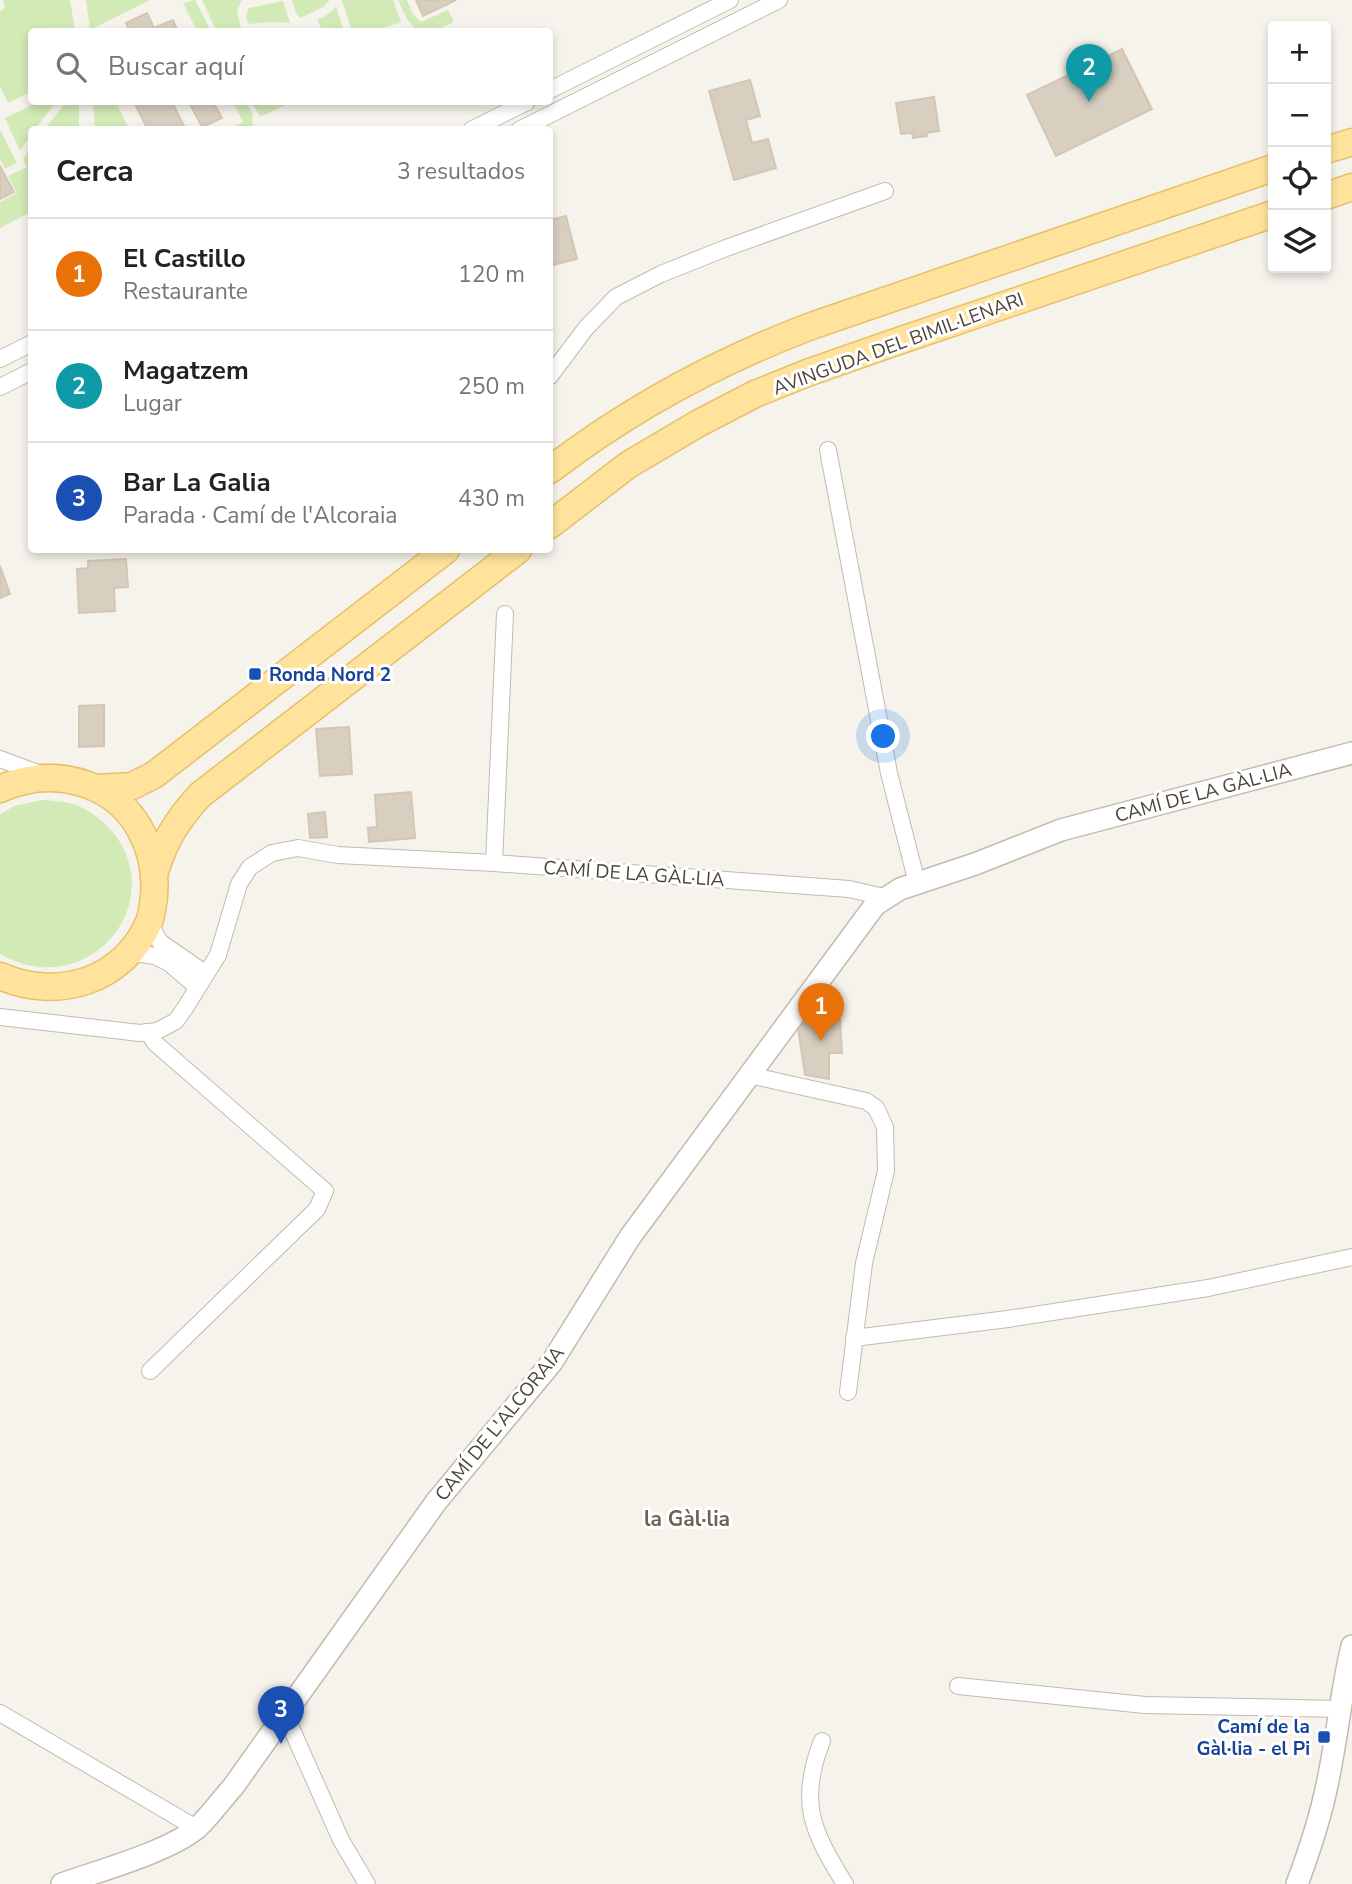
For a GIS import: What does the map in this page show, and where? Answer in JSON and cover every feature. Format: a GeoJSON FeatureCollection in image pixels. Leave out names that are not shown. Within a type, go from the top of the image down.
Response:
{"type":"FeatureCollection","features":[{"type":"Feature","properties":{"kind":"main road"},"geometry":{"type":"LineString","coordinates":[[1331,148],[1352,142]]}},
{"type":"Feature","properties":{"kind":"main road"},"geometry":{"type":"LineString","coordinates":[[553,468],[616,422],[755,347],[814,324],[1268,170]]}},
{"type":"Feature","properties":{"kind":"main road"},"geometry":{"type":"LineString","coordinates":[[1331,194],[1352,187]]}},
{"type":"Feature","properties":{"kind":"main road","name":"AVINGUDA DEL BIMIL·LENARI"},"geometry":{"type":"LineString","coordinates":[[553,523],[628,466],[699,423],[755,394],[884,346],[1268,216]]}},
{"type":"Feature","properties":{"kind":"main road"},"geometry":{"type":"LineString","coordinates":[[97,788],[132,786],[154,775],[442,553]]}},
{"type":"Feature","properties":{"kind":"main road"},"geometry":{"type":"LineString","coordinates":[[0,976],[22,985],[45,988],[65,987],[103,973],[128,952],[149,922],[155,872],[163,846],[174,825],[200,795],[514,553]]}},
{"type":"Feature","properties":{"kind":"main road"},"geometry":{"type":"LineString","coordinates":[[0,789],[28,779],[48,777],[74,780],[97,788],[117,801],[131,815],[144,835],[155,872]]}},
{"type":"Feature","properties":{"kind":"street"},"geometry":{"type":"LineString","coordinates":[[553,88],[730,0]]}},
{"type":"Feature","properties":{"kind":"street"},"geometry":{"type":"LineString","coordinates":[[527,126],[779,0]]}},
{"type":"Feature","properties":{"kind":"street"},"geometry":{"type":"LineString","coordinates":[[479,126],[521,105]]}},
{"type":"Feature","properties":{"kind":"street"},"geometry":{"type":"LineString","coordinates":[[553,372],[586,328],[616,297],[661,274],[726,248],[885,191]]}},
{"type":"Feature","properties":{"kind":"street"},"geometry":{"type":"LineString","coordinates":[[0,359],[28,345]]}},
{"type":"Feature","properties":{"kind":"street"},"geometry":{"type":"LineString","coordinates":[[0,387],[28,373]]}},
{"type":"Feature","properties":{"kind":"street"},"geometry":{"type":"LineString","coordinates":[[828,450],[889,773],[917,883]]}},
{"type":"Feature","properties":{"kind":"street"},"geometry":{"type":"LineString","coordinates":[[495,863],[505,614]]}},
{"type":"Feature","properties":{"kind":"street","name":"CAMÍ DE LA GÀL·LIA"},"geometry":{"type":"LineString","coordinates":[[0,1017],[140,1033],[157,1031],[176,1021],[218,955],[239,884],[250,867],[272,853],[298,848],[338,855],[495,863],[849,889],[884,897],[1061,830],[1352,752]]}},
{"type":"Feature","properties":{"kind":"street"},"geometry":{"type":"LineString","coordinates":[[0,760],[48,777]]}},
{"type":"Feature","properties":{"kind":"street","name":"CAMÍ DE L'ALCORAIA"},"geometry":{"type":"LineString","coordinates":[[62,1884],[174,1842],[196,1828],[233,1787],[436,1502],[552,1362],[630,1237],[866,915],[884,897]]}},
{"type":"Feature","properties":{"kind":"street"},"geometry":{"type":"LineString","coordinates":[[149,922],[160,942],[202,980]]}},
{"type":"Feature","properties":{"kind":"street"},"geometry":{"type":"LineString","coordinates":[[128,952],[155,956],[202,980]]}},
{"type":"Feature","properties":{"kind":"street"},"geometry":{"type":"LineString","coordinates":[[148,1032],[155,1044],[325,1191],[317,1209],[149,1371]]}},
{"type":"Feature","properties":{"kind":"street"},"geometry":{"type":"LineString","coordinates":[[749,1076],[866,1101],[876,1108],[885,1127],[886,1171],[864,1263],[848,1392]]}},
{"type":"Feature","properties":{"kind":"street"},"geometry":{"type":"LineString","coordinates":[[854,1338],[1008,1319],[1208,1288],[1352,1257]]}},
{"type":"Feature","properties":{"kind":"street"},"geometry":{"type":"LineString","coordinates":[[1297,1884],[1312,1844],[1327,1785],[1352,1646]]}},
{"type":"Feature","properties":{"kind":"street"},"geometry":{"type":"LineString","coordinates":[[958,1686],[1145,1705],[1339,1709]]}},
{"type":"Feature","properties":{"kind":"street"},"geometry":{"type":"LineString","coordinates":[[284,1712],[341,1840],[367,1884]]}},
{"type":"Feature","properties":{"kind":"street"},"geometry":{"type":"LineString","coordinates":[[0,1713],[196,1828]]}},
{"type":"Feature","properties":{"kind":"street"},"geometry":{"type":"LineString","coordinates":[[822,1741],[813,1764],[810,1783],[812,1820],[818,1838],[845,1884]]}},
{"type":"Feature","properties":{"kind":"green space"},"geometry":{"type":"Polygon","coordinates":[[[3,0],[70,0],[75,28],[28,28],[28,93],[8,103],[0,86],[0,11],[5,8],[3,0]]]}},
{"type":"Feature","properties":{"kind":"green space"},"geometry":{"type":"Polygon","coordinates":[[[86,0],[150,0],[94,28],[90,28],[86,0]]]}},
{"type":"Feature","properties":{"kind":"green space"},"geometry":{"type":"Polygon","coordinates":[[[195,0],[209,28],[196,28],[183,3],[195,0]]]}},
{"type":"Feature","properties":{"kind":"green space"},"geometry":{"type":"Polygon","coordinates":[[[202,0],[242,0],[237,10],[241,28],[215,28],[202,0]]]}},
{"type":"Feature","properties":{"kind":"green space"},"geometry":{"type":"Polygon","coordinates":[[[292,0],[330,0],[323,7],[300,18],[292,0]]]}},
{"type":"Feature","properties":{"kind":"green space"},"geometry":{"type":"Polygon","coordinates":[[[341,0],[393,0],[401,22],[383,28],[352,28],[341,0]]]}},
{"type":"Feature","properties":{"kind":"green space"},"geometry":{"type":"Polygon","coordinates":[[[398,0],[407,0],[413,14],[421,22],[448,10],[454,22],[441,28],[414,28],[398,0]]]}},
{"type":"Feature","properties":{"kind":"green space"},"geometry":{"type":"Polygon","coordinates":[[[283,1],[290,23],[248,24],[246,16],[249,8],[283,1]]]}},
{"type":"Feature","properties":{"kind":"green space"},"geometry":{"type":"Polygon","coordinates":[[[336,7],[343,28],[321,28],[317,20],[336,7]]]}},
{"type":"Feature","properties":{"kind":"green space"},"geometry":{"type":"Polygon","coordinates":[[[32,105],[54,105],[37,126],[28,126],[28,139],[20,151],[5,118],[32,105]]]}},
{"type":"Feature","properties":{"kind":"green space"},"geometry":{"type":"Polygon","coordinates":[[[64,105],[79,105],[79,126],[47,126],[64,105]]]}},
{"type":"Feature","properties":{"kind":"green space"},"geometry":{"type":"Polygon","coordinates":[[[93,105],[117,105],[128,126],[95,126],[93,105]]]}},
{"type":"Feature","properties":{"kind":"green space"},"geometry":{"type":"Polygon","coordinates":[[[234,105],[248,105],[253,115],[252,126],[235,126],[243,122],[234,105]]]}},
{"type":"Feature","properties":{"kind":"green space"},"geometry":{"type":"Polygon","coordinates":[[[254,105],[286,105],[260,117],[254,105]]]}},
{"type":"Feature","properties":{"kind":"green space"},"geometry":{"type":"Polygon","coordinates":[[[0,129],[17,163],[5,169],[0,159],[0,129]]]}},
{"type":"Feature","properties":{"kind":"green space"},"geometry":{"type":"Polygon","coordinates":[[[28,152],[28,214],[0,228],[0,202],[17,193],[8,176],[27,167],[23,159],[28,152]]]}},
{"type":"Feature","properties":{"kind":"green space"},"geometry":{"type":"Polygon","coordinates":[[[42,800],[74,804],[102,821],[125,852],[132,882],[127,910],[114,935],[92,954],[65,965],[34,966],[0,954],[0,815],[14,806],[42,800]]]}},
{"type":"Feature","properties":{"kind":"building"},"geometry":{"type":"Polygon","coordinates":[[[416,0],[456,0],[423,16],[416,0]]]}},
{"type":"Feature","properties":{"kind":"building"},"geometry":{"type":"Polygon","coordinates":[[[147,13],[154,28],[128,28],[126,23],[147,13]]]}},
{"type":"Feature","properties":{"kind":"building"},"geometry":{"type":"Polygon","coordinates":[[[173,20],[176,28],[154,28],[173,20]]]}},
{"type":"Feature","properties":{"kind":"building"},"geometry":{"type":"Polygon","coordinates":[[[1122,49],[1152,109],[1056,156],[1027,95],[1122,49]]]}},
{"type":"Feature","properties":{"kind":"building"},"geometry":{"type":"Polygon","coordinates":[[[750,80],[760,116],[746,120],[752,143],[768,139],[776,168],[734,180],[709,91],[750,80]]]}},
{"type":"Feature","properties":{"kind":"building"},"geometry":{"type":"Polygon","coordinates":[[[934,97],[939,131],[913,138],[912,133],[901,134],[896,103],[934,97]]]}},
{"type":"Feature","properties":{"kind":"building"},"geometry":{"type":"Polygon","coordinates":[[[136,105],[174,105],[184,126],[146,126],[136,105]]]}},
{"type":"Feature","properties":{"kind":"building"},"geometry":{"type":"Polygon","coordinates":[[[191,105],[215,105],[222,118],[201,126],[191,105]]]}},
{"type":"Feature","properties":{"kind":"building"},"geometry":{"type":"Polygon","coordinates":[[[0,166],[14,192],[0,199],[0,166]]]}},
{"type":"Feature","properties":{"kind":"building"},"geometry":{"type":"Polygon","coordinates":[[[566,216],[577,259],[553,265],[553,219],[566,216]]]}},
{"type":"Feature","properties":{"kind":"building"},"geometry":{"type":"Polygon","coordinates":[[[126,559],[128,587],[114,588],[115,611],[79,613],[77,569],[88,568],[88,561],[126,559]]]}},
{"type":"Feature","properties":{"kind":"building"},"geometry":{"type":"Polygon","coordinates":[[[0,566],[10,594],[0,598],[0,566]]]}},
{"type":"Feature","properties":{"kind":"building"},"geometry":{"type":"Polygon","coordinates":[[[104,705],[104,746],[79,747],[79,706],[104,705]]]}},
{"type":"Feature","properties":{"kind":"building"},"geometry":{"type":"Polygon","coordinates":[[[349,727],[352,774],[320,776],[316,729],[349,727]]]}},
{"type":"Feature","properties":{"kind":"building"},"geometry":{"type":"Polygon","coordinates":[[[411,792],[415,838],[369,842],[368,828],[377,827],[375,795],[411,792]]]}},
{"type":"Feature","properties":{"kind":"building"},"geometry":{"type":"Polygon","coordinates":[[[325,812],[327,837],[310,838],[308,814],[325,812]]]}},
{"type":"Feature","properties":{"kind":"building"},"geometry":{"type":"Polygon","coordinates":[[[840,1020],[842,1053],[829,1053],[829,1079],[805,1075],[798,1028],[800,1024],[840,1020]]]}},
{"type":"Feature","properties":{"kind":"place","name":"Magatzem"},"geometry":{"type":"Point","coordinates":[1089,102]}},
{"type":"Feature","properties":{"kind":"place","name":"Ronda Nord 2"},"geometry":{"type":"Point","coordinates":[255,674]}},
{"type":"Feature","properties":{"kind":"place","name":"El Castillo"},"geometry":{"type":"Point","coordinates":[821,1041]}},
{"type":"Feature","properties":{"kind":"place","name":"Camí de la Gàl·lia - el Pi"},"geometry":{"type":"Point","coordinates":[1324,1737]}},
{"type":"Feature","properties":{"kind":"place","name":"Bar La Galia"},"geometry":{"type":"Point","coordinates":[281,1744]}},
{"type":"Feature","properties":{"kind":"district","name":"la Gàl·lia"},"geometry":{"type":"Point","coordinates":[687,1519]}}]}
